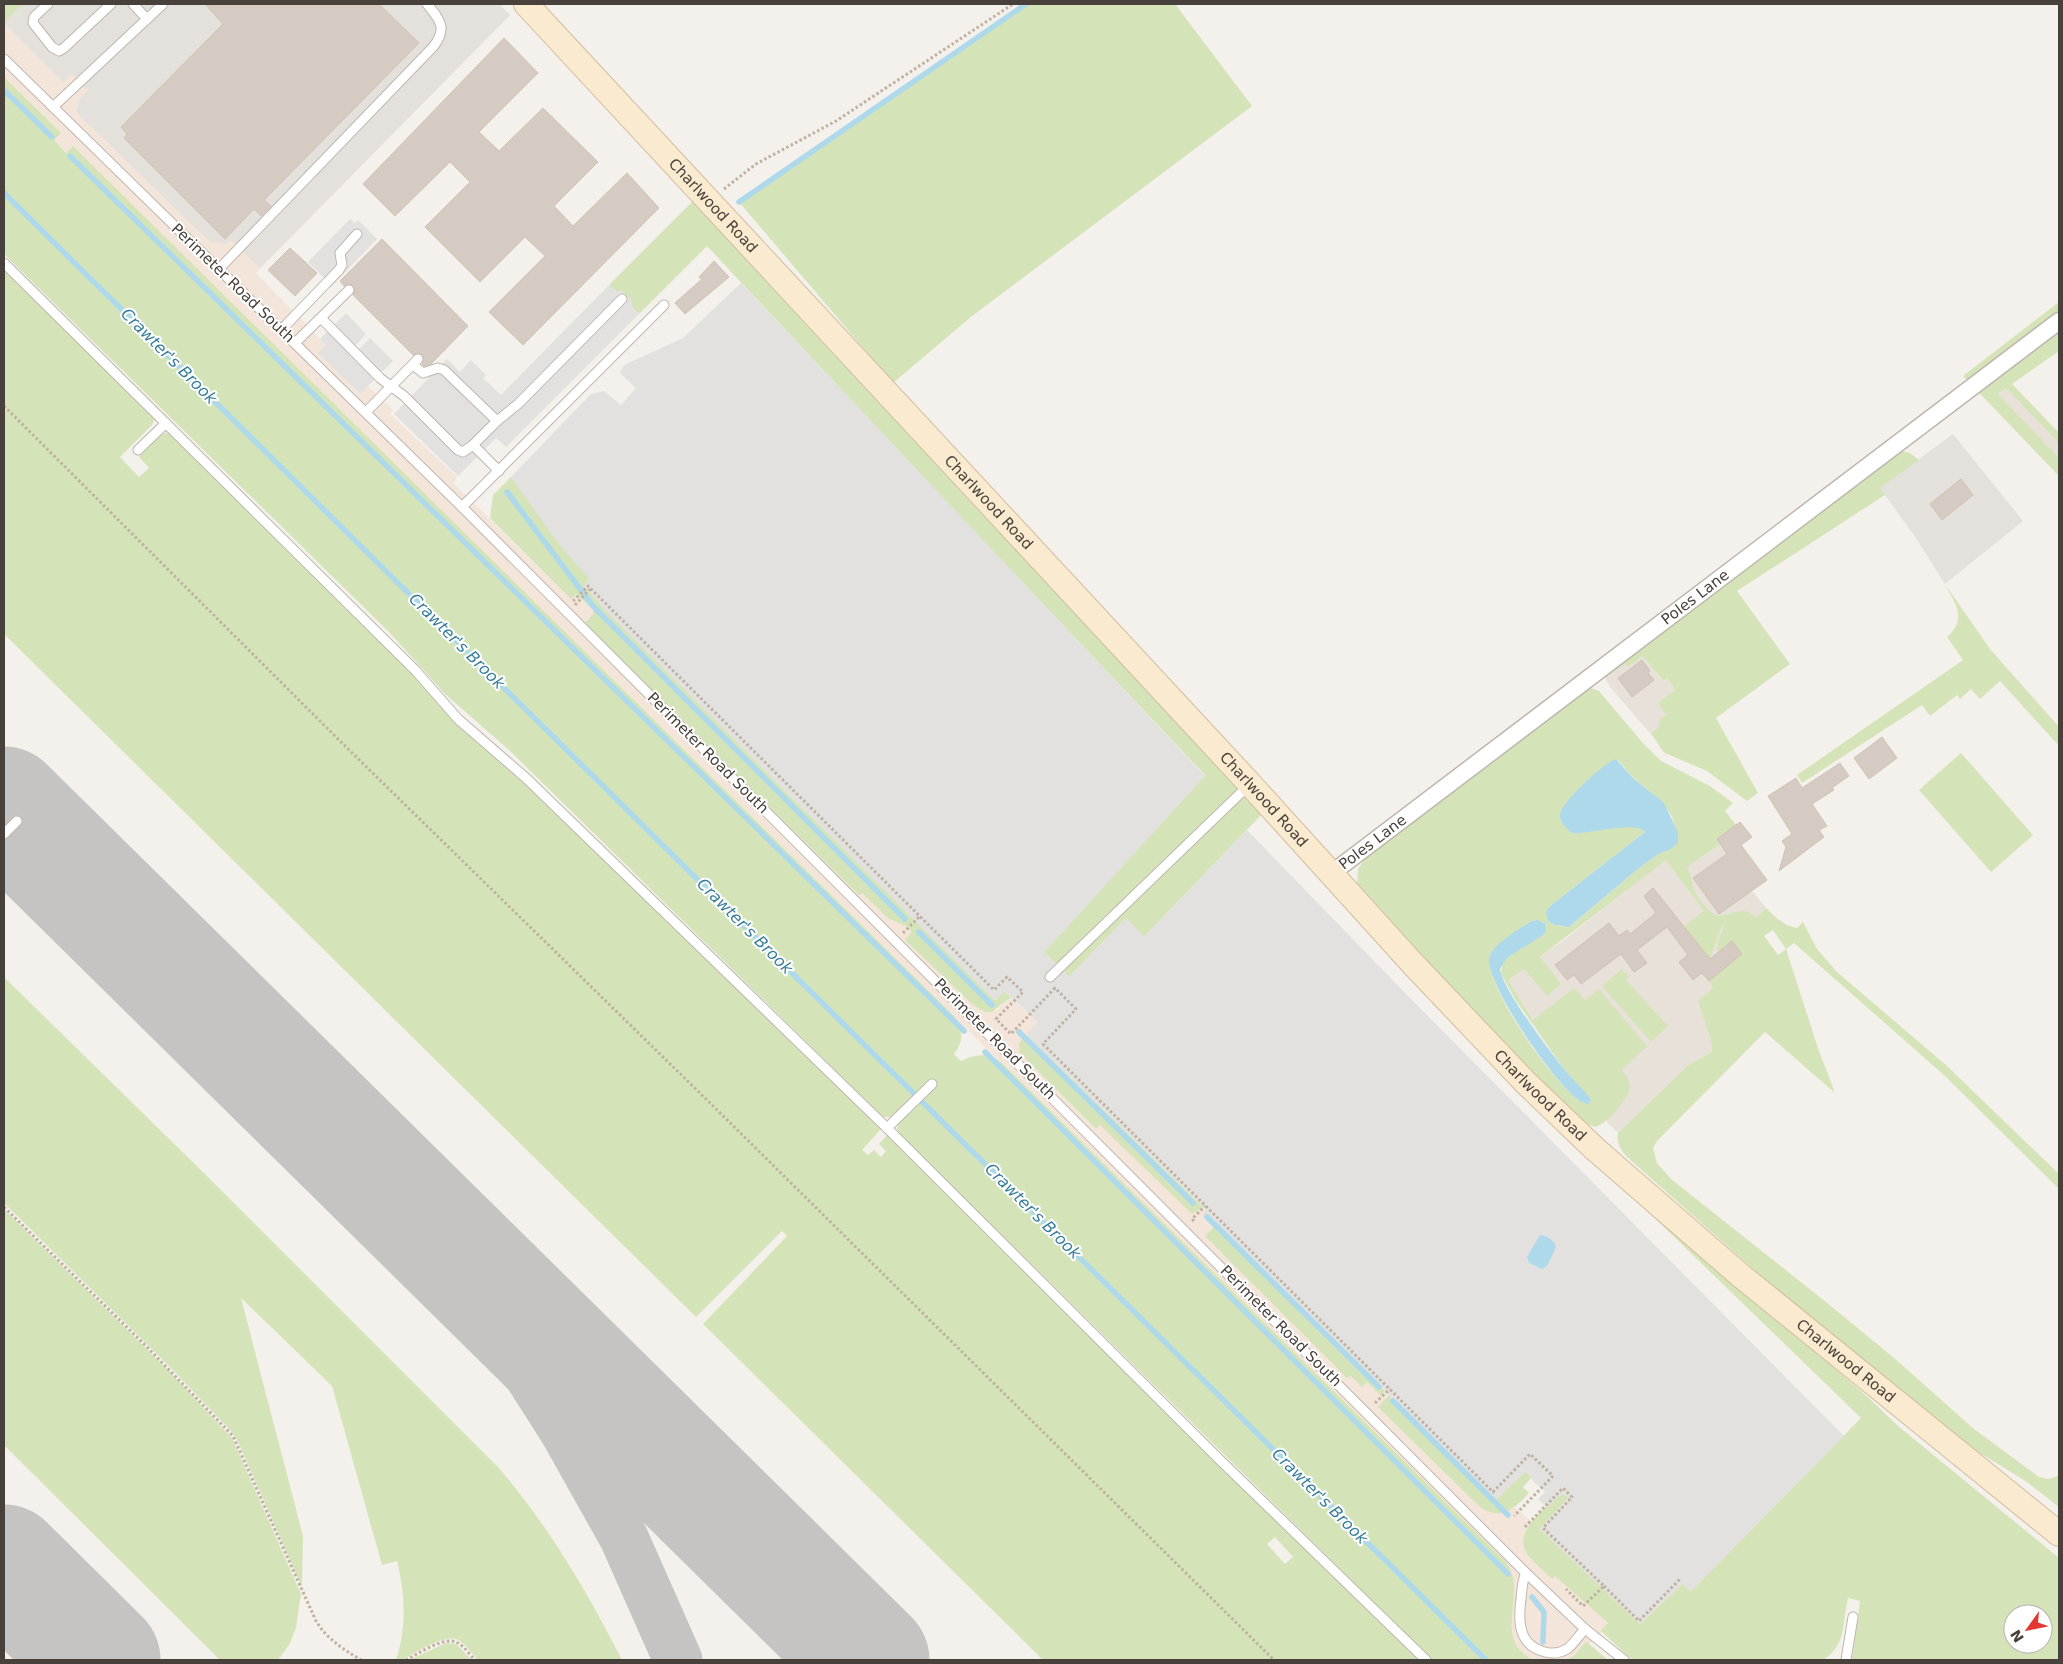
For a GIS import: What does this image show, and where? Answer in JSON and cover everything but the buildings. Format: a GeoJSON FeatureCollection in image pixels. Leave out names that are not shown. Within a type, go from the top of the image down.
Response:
{"type":"FeatureCollection","features":[{"type":"Feature","properties":{"kind":"street","name":"Charlwood Road"},"geometry":{"type":"LineString","coordinates":[[526,4],[710,200],[1250,784],[1413,964],[1526,1083],[1596,1149],[1740,1275],[2059,1534]]}},
{"type":"Feature","properties":{"kind":"street","name":"Poles Lane"},"geometry":{"type":"LineString","coordinates":[[1332,873],[2059,320]]}},
{"type":"Feature","properties":{"kind":"lane"},"geometry":{"type":"LineString","coordinates":[[48,4],[34,17],[33,24],[52,47],[59,51],[111,4]]}},
{"type":"Feature","properties":{"kind":"lane"},"geometry":{"type":"LineString","coordinates":[[133,4],[147,19]]}},
{"type":"Feature","properties":{"kind":"lane"},"geometry":{"type":"LineString","coordinates":[[54,107],[163,4]]}},
{"type":"Feature","properties":{"kind":"lane"},"geometry":{"type":"LineString","coordinates":[[219,269],[433,47],[440,38],[442,26],[427,4]]}},
{"type":"Feature","properties":{"kind":"lane","name":"Perimeter Road South"},"geometry":{"type":"LineString","coordinates":[[4,59],[462,507],[1526,1573],[1585,1629],[1624,1660]]}},
{"type":"Feature","properties":{"kind":"lane"},"geometry":{"type":"LineString","coordinates":[[281,330],[339,270],[342,265],[340,253],[357,234]]}},
{"type":"Feature","properties":{"kind":"lane"},"geometry":{"type":"LineString","coordinates":[[4,263],[416,671],[458,719],[526,778],[887,1128],[1212,1452],[1426,1660]]}},
{"type":"Feature","properties":{"kind":"lane"},"geometry":{"type":"LineString","coordinates":[[295,343],[349,290]]}},
{"type":"Feature","properties":{"kind":"lane"},"geometry":{"type":"LineString","coordinates":[[321,318],[380,378],[404,396],[458,450],[464,452],[518,404],[622,299]]}},
{"type":"Feature","properties":{"kind":"lane"},"geometry":{"type":"LineString","coordinates":[[462,507],[664,306]]}},
{"type":"Feature","properties":{"kind":"lane"},"geometry":{"type":"LineString","coordinates":[[366,412],[415,362],[422,373],[438,368],[444,370],[497,421]]}},
{"type":"Feature","properties":{"kind":"lane"},"geometry":{"type":"LineString","coordinates":[[138,450],[166,423]]}},
{"type":"Feature","properties":{"kind":"lane"},"geometry":{"type":"LineString","coordinates":[[473,445],[499,471]]}},
{"type":"Feature","properties":{"kind":"lane"},"geometry":{"type":"LineString","coordinates":[[1050,977],[1250,784]]}},
{"type":"Feature","properties":{"kind":"lane"},"geometry":{"type":"LineString","coordinates":[[4,834],[18,821]]}},
{"type":"Feature","properties":{"kind":"lane"},"geometry":{"type":"LineString","coordinates":[[887,1128],[932,1084]]}},
{"type":"Feature","properties":{"kind":"lane"},"geometry":{"type":"LineString","coordinates":[[1526,1573],[1522,1583],[1519,1620],[1523,1636],[1531,1646],[1547,1653],[1559,1652],[1568,1648],[1585,1629]]}},
{"type":"Feature","properties":{"kind":"lane"},"geometry":{"type":"LineString","coordinates":[[1846,1660],[1853,1617]]}},
{"type":"Feature","properties":{"kind":"path"},"geometry":{"type":"LineString","coordinates":[[710,200],[756,164],[836,121],[1014,4]]}},
{"type":"Feature","properties":{"kind":"path"},"geometry":{"type":"LineString","coordinates":[[4,406],[334,735],[702,1095],[1274,1660]]}},
{"type":"Feature","properties":{"kind":"path"},"geometry":{"type":"LineString","coordinates":[[578,599],[588,590],[994,990],[1007,977],[1023,992],[996,1019],[1011,1034],[1055,988],[1076,1009],[1043,1044],[1493,1492],[1530,1454],[1552,1476],[1514,1516]]}},
{"type":"Feature","properties":{"kind":"path"},"geometry":{"type":"LineString","coordinates":[[1199,1226],[1192,1219],[1206,1206]]}},
{"type":"Feature","properties":{"kind":"path"},"geometry":{"type":"LineString","coordinates":[[4,1207],[147,1347],[233,1436],[316,1621],[327,1636],[336,1644],[361,1660]]}},
{"type":"Feature","properties":{"kind":"path"},"geometry":{"type":"LineString","coordinates":[[1371,1399],[1376,1404],[1390,1389]]}},
{"type":"Feature","properties":{"kind":"path"},"geometry":{"type":"LineString","coordinates":[[1525,1528],[1563,1488],[1572,1497],[1543,1528],[1639,1621],[1681,1578]]}},
{"type":"Feature","properties":{"kind":"path"},"geometry":{"type":"LineString","coordinates":[[1566,1589],[1583,1606],[1604,1586]]}},
{"type":"Feature","properties":{"kind":"path"},"geometry":{"type":"LineString","coordinates":[[406,1660],[442,1642],[451,1640],[460,1644],[475,1660]]}},
{"type":"Feature","properties":{"kind":"shaded area"},"geometry":{"type":"Polygon","coordinates":[[[4,4],[499,4],[510,15],[256,273],[326,345],[319,353],[359,394],[368,386],[393,410],[390,414],[457,477],[453,483],[571,598],[576,594],[996,1011],[1011,997],[1038,1022],[1021,1041],[1192,1214],[1203,1207],[1389,1395],[1385,1398],[1499,1511],[1515,1507],[1533,1523],[1608,1623],[1601,1630],[1603,1631],[1574,1660],[1531,1660],[1520,1656],[1007,1069],[649,714],[187,262],[53,140],[4,88],[4,4]]]}},
{"type":"Feature","properties":{"kind":"shaded area"},"geometry":{"type":"Polygon","coordinates":[[[4,4],[499,4],[510,15],[260,268],[231,240],[226,244],[210,242],[76,112],[79,100],[88,90],[72,74],[63,82],[4,23],[4,4]]]}},
{"type":"Feature","properties":{"kind":"shaded area"},"geometry":{"type":"Polygon","coordinates":[[[350,219],[355,223],[358,220],[377,239],[332,286],[308,262],[350,219]]]}},
{"type":"Feature","properties":{"kind":"shaded area"},"geometry":{"type":"Polygon","coordinates":[[[741,283],[1205,776],[1044,952],[1069,977],[1126,918],[1144,937],[1247,830],[1408,996],[1844,1436],[1691,1591],[1682,1584],[1640,1624],[1540,1529],[1569,1498],[1566,1495],[1560,1495],[1547,1508],[1538,1499],[1545,1492],[1525,1472],[1494,1502],[1394,1406],[1389,1395],[1370,1376],[1360,1373],[1202,1214],[1206,1210],[1026,1035],[1038,1022],[1005,991],[995,1001],[606,611],[584,586],[590,579],[561,547],[511,477],[591,394],[604,391],[621,405],[636,388],[620,373],[624,365],[683,338],[741,283]]]}},
{"type":"Feature","properties":{"kind":"shaded area"},"geometry":{"type":"Polygon","coordinates":[[[609,285],[616,292],[621,290],[631,299],[633,309],[639,314],[506,447],[496,438],[458,476],[394,414],[447,359],[460,372],[471,360],[486,375],[483,378],[501,395],[609,285]]]}},
{"type":"Feature","properties":{"kind":"shaded area"},"geometry":{"type":"Polygon","coordinates":[[[346,313],[366,334],[355,346],[359,349],[370,338],[393,361],[360,394],[318,353],[326,345],[320,339],[346,313]]]}},
{"type":"Feature","properties":{"kind":"shaded area"},"geometry":{"type":"Polygon","coordinates":[[[2012,384],[2059,433],[2059,476],[1998,394],[2012,384]]]}},
{"type":"Feature","properties":{"kind":"shaded area"},"geometry":{"type":"Polygon","coordinates":[[[1953,434],[2023,521],[1945,584],[1916,538],[1880,488],[1953,434]]]}},
{"type":"Feature","properties":{"kind":"shaded area"},"geometry":{"type":"Polygon","coordinates":[[[1643,655],[1662,681],[1667,678],[1675,690],[1667,715],[1659,727],[1650,733],[1610,687],[1605,678],[1625,663],[1628,667],[1643,655]]]}},
{"type":"Feature","properties":{"kind":"shaded area"},"geometry":{"type":"Polygon","coordinates":[[[1720,844],[1740,871],[1738,873],[1766,908],[1752,920],[1778,955],[1699,1001],[1712,1044],[1712,1052],[1688,1065],[1618,1133],[1606,1121],[1628,1093],[1539,1029],[1508,980],[1560,943],[1666,859],[1676,874],[1720,844]]]}},
{"type":"Feature","properties":{"kind":"green space"},"geometry":{"type":"Polygon","coordinates":[[[4,4],[23,4],[4,22],[4,4]]]}},
{"type":"Feature","properties":{"kind":"green space"},"geometry":{"type":"Polygon","coordinates":[[[1026,4],[1175,4],[1252,106],[972,316],[893,383],[739,202],[1026,4]]]}},
{"type":"Feature","properties":{"kind":"green space"},"geometry":{"type":"Polygon","coordinates":[[[4,77],[61,133],[54,140],[66,153],[73,146],[955,1017],[960,1027],[961,1040],[954,1054],[961,1061],[982,1055],[997,1059],[1002,1063],[1504,1560],[1511,1572],[1514,1585],[1512,1627],[1514,1640],[1521,1651],[1534,1660],[1432,1660],[901,1135],[897,1129],[899,1123],[935,1088],[928,1080],[892,1117],[883,1117],[510,751],[444,693],[390,633],[4,254],[4,77]]]}},
{"type":"Feature","properties":{"kind":"green space"},"geometry":{"type":"Polygon","coordinates":[[[694,200],[755,269],[870,391],[975,507],[1264,812],[1144,937],[1125,919],[1069,977],[1044,952],[1205,775],[707,246],[639,314],[609,285],[694,200]]]}},
{"type":"Feature","properties":{"kind":"green space"},"geometry":{"type":"Polygon","coordinates":[[[4,268],[155,418],[152,425],[120,457],[139,477],[149,468],[139,457],[161,434],[169,432],[881,1129],[862,1150],[868,1155],[874,1150],[881,1157],[886,1151],[879,1144],[887,1135],[1420,1660],[1043,1660],[703,1324],[787,1236],[782,1231],[696,1317],[4,634],[4,268]],[[1275,1537],[1267,1544],[1285,1564],[1293,1557],[1275,1537]]]}},
{"type":"Feature","properties":{"kind":"green space"},"geometry":{"type":"Polygon","coordinates":[[[2059,302],[2059,351],[2012,384],[2059,433],[2059,443],[2006,388],[1998,394],[2059,458],[2059,476],[1963,376],[2059,302]]]}},
{"type":"Feature","properties":{"kind":"green space"},"geometry":{"type":"Polygon","coordinates":[[[1901,451],[1910,453],[1919,460],[1880,488],[1885,495],[1737,591],[1790,664],[1716,718],[1758,793],[1747,801],[1707,771],[1665,753],[1650,733],[1659,727],[1660,719],[1666,715],[1658,703],[1675,690],[1667,678],[1663,681],[1643,656],[1628,667],[1625,664],[1605,678],[1608,672],[1901,451]]]}},
{"type":"Feature","properties":{"kind":"green space"},"geometry":{"type":"Polygon","coordinates":[[[511,477],[590,579],[584,586],[794,800],[998,997],[1004,991],[1011,997],[992,1012],[985,1012],[973,1005],[905,940],[912,932],[906,926],[889,919],[862,893],[859,895],[584,624],[593,614],[593,610],[576,594],[571,599],[490,518],[493,495],[511,477]]]}},
{"type":"Feature","properties":{"kind":"green space"},"geometry":{"type":"Polygon","coordinates":[[[1945,584],[1990,649],[2059,727],[2059,746],[2000,681],[1980,699],[1971,689],[1960,699],[1957,695],[1930,716],[1922,705],[1802,783],[1797,775],[1963,660],[1947,637],[1957,624],[1958,611],[1945,584]]]}},
{"type":"Feature","properties":{"kind":"green space"},"geometry":{"type":"Polygon","coordinates":[[[1588,687],[1599,691],[1642,742],[1661,761],[1710,786],[1733,803],[1725,811],[1736,825],[1717,839],[1720,844],[1687,867],[1693,887],[1704,905],[1720,916],[1743,911],[1751,913],[1756,917],[1766,908],[1776,918],[1788,925],[1797,928],[1803,922],[1817,949],[1837,972],[1947,1066],[2059,1174],[2059,1189],[1945,1076],[1794,943],[1786,949],[1818,1048],[1835,1093],[1765,1032],[1657,1141],[1653,1148],[1657,1163],[1671,1179],[1893,1357],[1974,1429],[2039,1477],[2049,1479],[2059,1475],[2059,1507],[2027,1482],[1959,1440],[1769,1283],[1622,1151],[1618,1142],[1618,1133],[1688,1065],[1712,1052],[1712,1044],[1698,1001],[1713,988],[1709,981],[1742,954],[1717,954],[1718,942],[1724,926],[1722,925],[1710,959],[1684,926],[1704,911],[1666,860],[1540,957],[1561,984],[1547,996],[1524,969],[1508,980],[1533,1020],[1574,988],[1585,1000],[1599,989],[1647,1046],[1622,1070],[1630,1084],[1630,1089],[1623,1103],[1611,1116],[1595,1127],[1587,1124],[1520,1063],[1357,883],[1358,869],[1371,851],[1588,687]],[[1616,759],[1585,782],[1560,820],[1572,833],[1622,827],[1640,828],[1645,832],[1550,906],[1548,921],[1557,925],[1564,927],[1573,924],[1639,868],[1660,853],[1675,846],[1675,824],[1671,815],[1659,800],[1632,777],[1616,759]],[[1534,920],[1489,963],[1495,984],[1504,1002],[1529,1043],[1558,1081],[1572,1095],[1585,1104],[1589,1098],[1564,1069],[1515,999],[1501,974],[1502,964],[1507,958],[1545,932],[1545,923],[1534,920]],[[1773,930],[1764,936],[1778,955],[1786,949],[1773,930]]]}},
{"type":"Feature","properties":{"kind":"green space"},"geometry":{"type":"Polygon","coordinates":[[[1961,753],[2033,835],[1991,872],[1919,790],[1961,753]]]}},
{"type":"Feature","properties":{"kind":"green space"},"geometry":{"type":"Polygon","coordinates":[[[1622,969],[1629,977],[1626,980],[1668,1026],[1651,1042],[1602,986],[1622,969]]]}},
{"type":"Feature","properties":{"kind":"green space"},"geometry":{"type":"Polygon","coordinates":[[[4,977],[209,1178],[497,1466],[516,1488],[566,1559],[622,1660],[478,1660],[458,1640],[445,1639],[402,1660],[396,1660],[402,1636],[404,1610],[402,1585],[397,1561],[382,1565],[332,1386],[241,1298],[303,1536],[302,1587],[238,1442],[231,1431],[168,1365],[4,1203],[4,977]]]}},
{"type":"Feature","properties":{"kind":"green space"},"geometry":{"type":"Polygon","coordinates":[[[1057,1002],[1038,1045],[1203,1207],[1192,1214],[1100,1125],[1096,1129],[1020,1053],[1019,1043],[1057,1002]]]}},
{"type":"Feature","properties":{"kind":"green space"},"geometry":{"type":"Polygon","coordinates":[[[1633,1197],[1730,1277],[1871,1400],[1898,1426],[2059,1558],[2059,1660],[1852,1660],[1860,1601],[1848,1598],[1840,1640],[1831,1654],[1823,1660],[1632,1660],[1602,1632],[1601,1630],[1608,1623],[1555,1576],[1552,1579],[1527,1554],[1523,1546],[1524,1537],[1527,1529],[1539,1514],[1562,1494],[1569,1497],[1540,1529],[1640,1624],[1683,1583],[1691,1591],[1861,1418],[1633,1197]]]}},
{"type":"Feature","properties":{"kind":"green space"},"geometry":{"type":"Polygon","coordinates":[[[4,1209],[166,1368],[232,1438],[301,1594],[296,1628],[289,1645],[278,1660],[220,1660],[4,1445],[4,1209]]]}},
{"type":"Feature","properties":{"kind":"green space"},"geometry":{"type":"Polygon","coordinates":[[[1215,1226],[1385,1391],[1381,1396],[1367,1382],[1362,1387],[1351,1376],[1347,1378],[1205,1236],[1215,1226]]]}},
{"type":"Feature","properties":{"kind":"green space"},"geometry":{"type":"Polygon","coordinates":[[[1389,1395],[1529,1456],[1538,1486],[1531,1478],[1523,1487],[1529,1493],[1519,1504],[1508,1511],[1495,1513],[1481,1508],[1378,1407],[1389,1395]]]}},
{"type":"Feature","properties":{"kind":"green space"},"geometry":{"type":"Polygon","coordinates":[[[1586,1642],[1608,1660],[1566,1660],[1575,1655],[1586,1642]]]}},
{"type":"Feature","properties":{"kind":"green space"},"geometry":{"type":"Polygon","coordinates":[[[446,1643],[456,1644],[472,1660],[409,1660],[446,1643]]]}},
{"type":"Feature","properties":{"kind":"water"},"geometry":{"type":"Polygon","coordinates":[[[1616,759],[1634,779],[1664,803],[1678,832],[1678,843],[1639,868],[1569,927],[1555,925],[1548,921],[1546,912],[1550,906],[1645,832],[1632,827],[1572,833],[1563,825],[1560,819],[1562,808],[1575,792],[1602,767],[1616,759]]]}},
{"type":"Feature","properties":{"kind":"water"},"geometry":{"type":"Polygon","coordinates":[[[1537,920],[1544,923],[1548,921],[1545,924],[1546,931],[1543,935],[1507,958],[1500,969],[1517,1005],[1548,1049],[1590,1098],[1591,1101],[1588,1104],[1577,1099],[1563,1085],[1528,1040],[1499,991],[1491,971],[1489,958],[1501,942],[1532,921],[1537,920]]]}},
{"type":"Feature","properties":{"kind":"water"},"geometry":{"type":"Polygon","coordinates":[[[1540,1235],[1550,1239],[1556,1247],[1547,1266],[1542,1269],[1529,1263],[1527,1257],[1540,1235]]]}},
{"type":"Feature","properties":{"kind":"waterway"},"geometry":{"type":"LineString","coordinates":[[739,202],[1026,4]]}},
{"type":"Feature","properties":{"kind":"waterway"},"geometry":{"type":"LineString","coordinates":[[4,90],[52,137]]}},
{"type":"Feature","properties":{"kind":"waterway"},"geometry":{"type":"LineString","coordinates":[[70,156],[964,1031]]}},
{"type":"Feature","properties":{"kind":"waterway","name":"Crawter's Brook"},"geometry":{"type":"LineString","coordinates":[[4,193],[1486,1660]]}},
{"type":"Feature","properties":{"kind":"waterway"},"geometry":{"type":"LineString","coordinates":[[507,492],[593,606],[905,919]]}},
{"type":"Feature","properties":{"kind":"waterway"},"geometry":{"type":"LineString","coordinates":[[919,932],[992,1005]]}},
{"type":"Feature","properties":{"kind":"waterway"},"geometry":{"type":"LineString","coordinates":[[1019,1032],[1193,1203]]}},
{"type":"Feature","properties":{"kind":"waterway"},"geometry":{"type":"LineString","coordinates":[[985,1052],[1508,1574]]}},
{"type":"Feature","properties":{"kind":"waterway"},"geometry":{"type":"LineString","coordinates":[[1207,1217],[1379,1387]]}},
{"type":"Feature","properties":{"kind":"waterway"},"geometry":{"type":"LineString","coordinates":[[1393,1401],[1508,1515]]}},
{"type":"Feature","properties":{"kind":"waterway"},"geometry":{"type":"LineString","coordinates":[[1532,1597],[1544,1612],[1543,1642]]}},
{"type":"Feature","properties":{"kind":"taxiway"},"geometry":{"type":"LineString","coordinates":[[318,1112],[426,1232],[488,1312],[564,1431],[624,1538],[678,1660]]}},
{"type":"Feature","properties":{"kind":"runway"},"geometry":{"type":"LineString","coordinates":[[4,807],[869,1660]]}},
{"type":"Feature","properties":{"kind":"runway"},"geometry":{"type":"LineString","coordinates":[[4,1565],[100,1660]]}}]}
